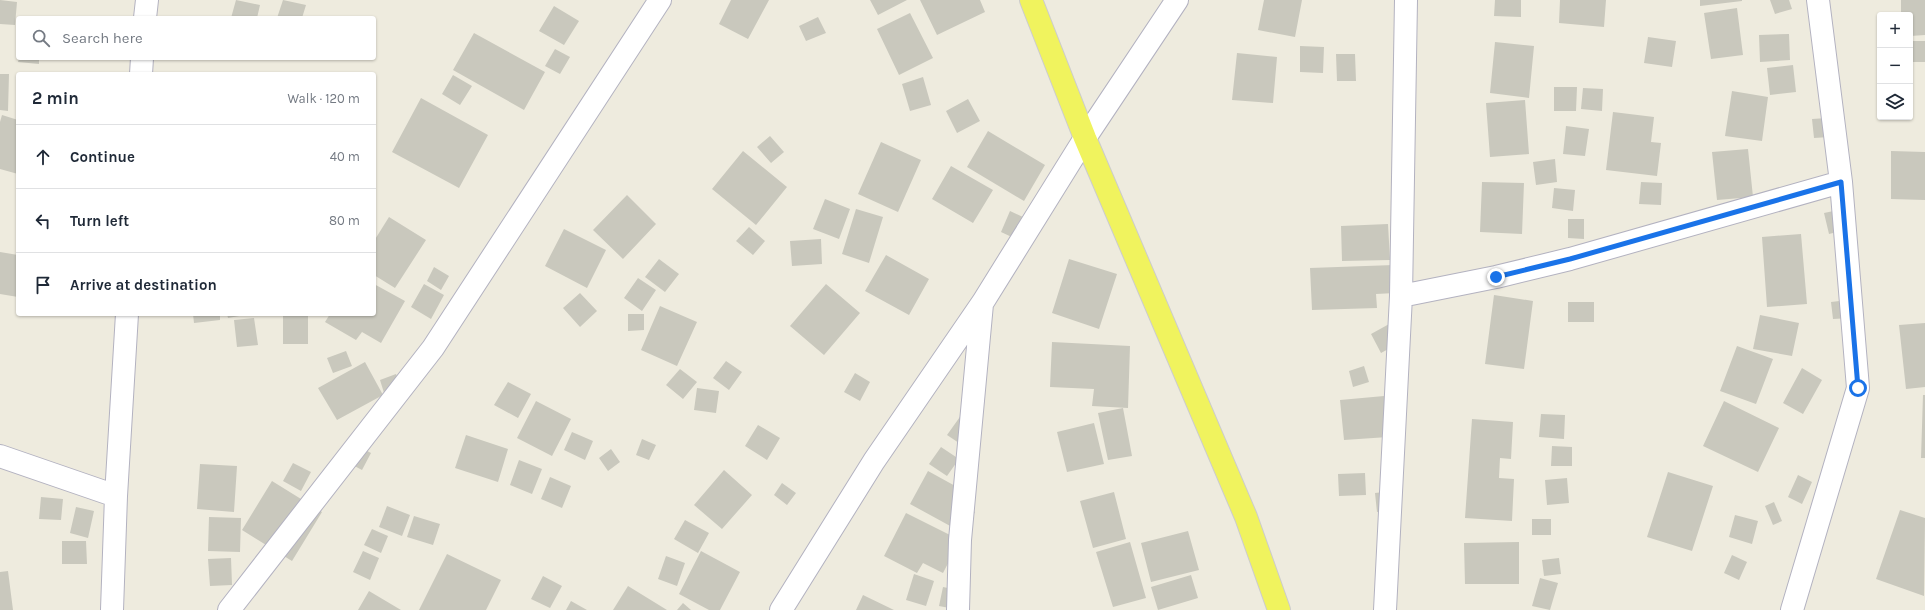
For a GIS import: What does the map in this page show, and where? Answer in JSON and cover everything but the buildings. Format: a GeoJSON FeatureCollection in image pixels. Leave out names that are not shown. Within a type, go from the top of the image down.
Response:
{"type":"FeatureCollection","features":[{"type":"Feature","properties":{"kind":"main road"},"geometry":{"type":"LineString","coordinates":[[1031,0],[1085,138],[1246,517],[1279,610]]}},
{"type":"Feature","properties":{"kind":"street"},"geometry":{"type":"LineString","coordinates":[[145,16],[147,0]]}},
{"type":"Feature","properties":{"kind":"street"},"geometry":{"type":"LineString","coordinates":[[229,610],[433,348],[660,0]]}},
{"type":"Feature","properties":{"kind":"street"},"geometry":{"type":"LineString","coordinates":[[781,610],[874,461],[982,302],[1085,138],[1177,0]]}},
{"type":"Feature","properties":{"kind":"street"},"geometry":{"type":"LineString","coordinates":[[1385,610],[1401,296],[1406,0]]}},
{"type":"Feature","properties":{"kind":"street"},"geometry":{"type":"LineString","coordinates":[[1792,610],[1858,388],[1841,182],[1818,0]]}},
{"type":"Feature","properties":{"kind":"street"},"geometry":{"type":"LineString","coordinates":[[142,60],[142,72]]}},
{"type":"Feature","properties":{"kind":"street"},"geometry":{"type":"LineString","coordinates":[[1401,296],[1496,277],[1570,259],[1841,182]]}},
{"type":"Feature","properties":{"kind":"street"},"geometry":{"type":"LineString","coordinates":[[958,610],[960,540],[982,302]]}},
{"type":"Feature","properties":{"kind":"street"},"geometry":{"type":"LineString","coordinates":[[112,610],[116,496],[127,316]]}},
{"type":"Feature","properties":{"kind":"street"},"geometry":{"type":"LineString","coordinates":[[0,456],[116,496]]}},
{"type":"Feature","properties":{"kind":"route"},"geometry":{"type":"LineString","coordinates":[[1496,277],[1570,259],[1841,182],[1858,388]]}}]}
